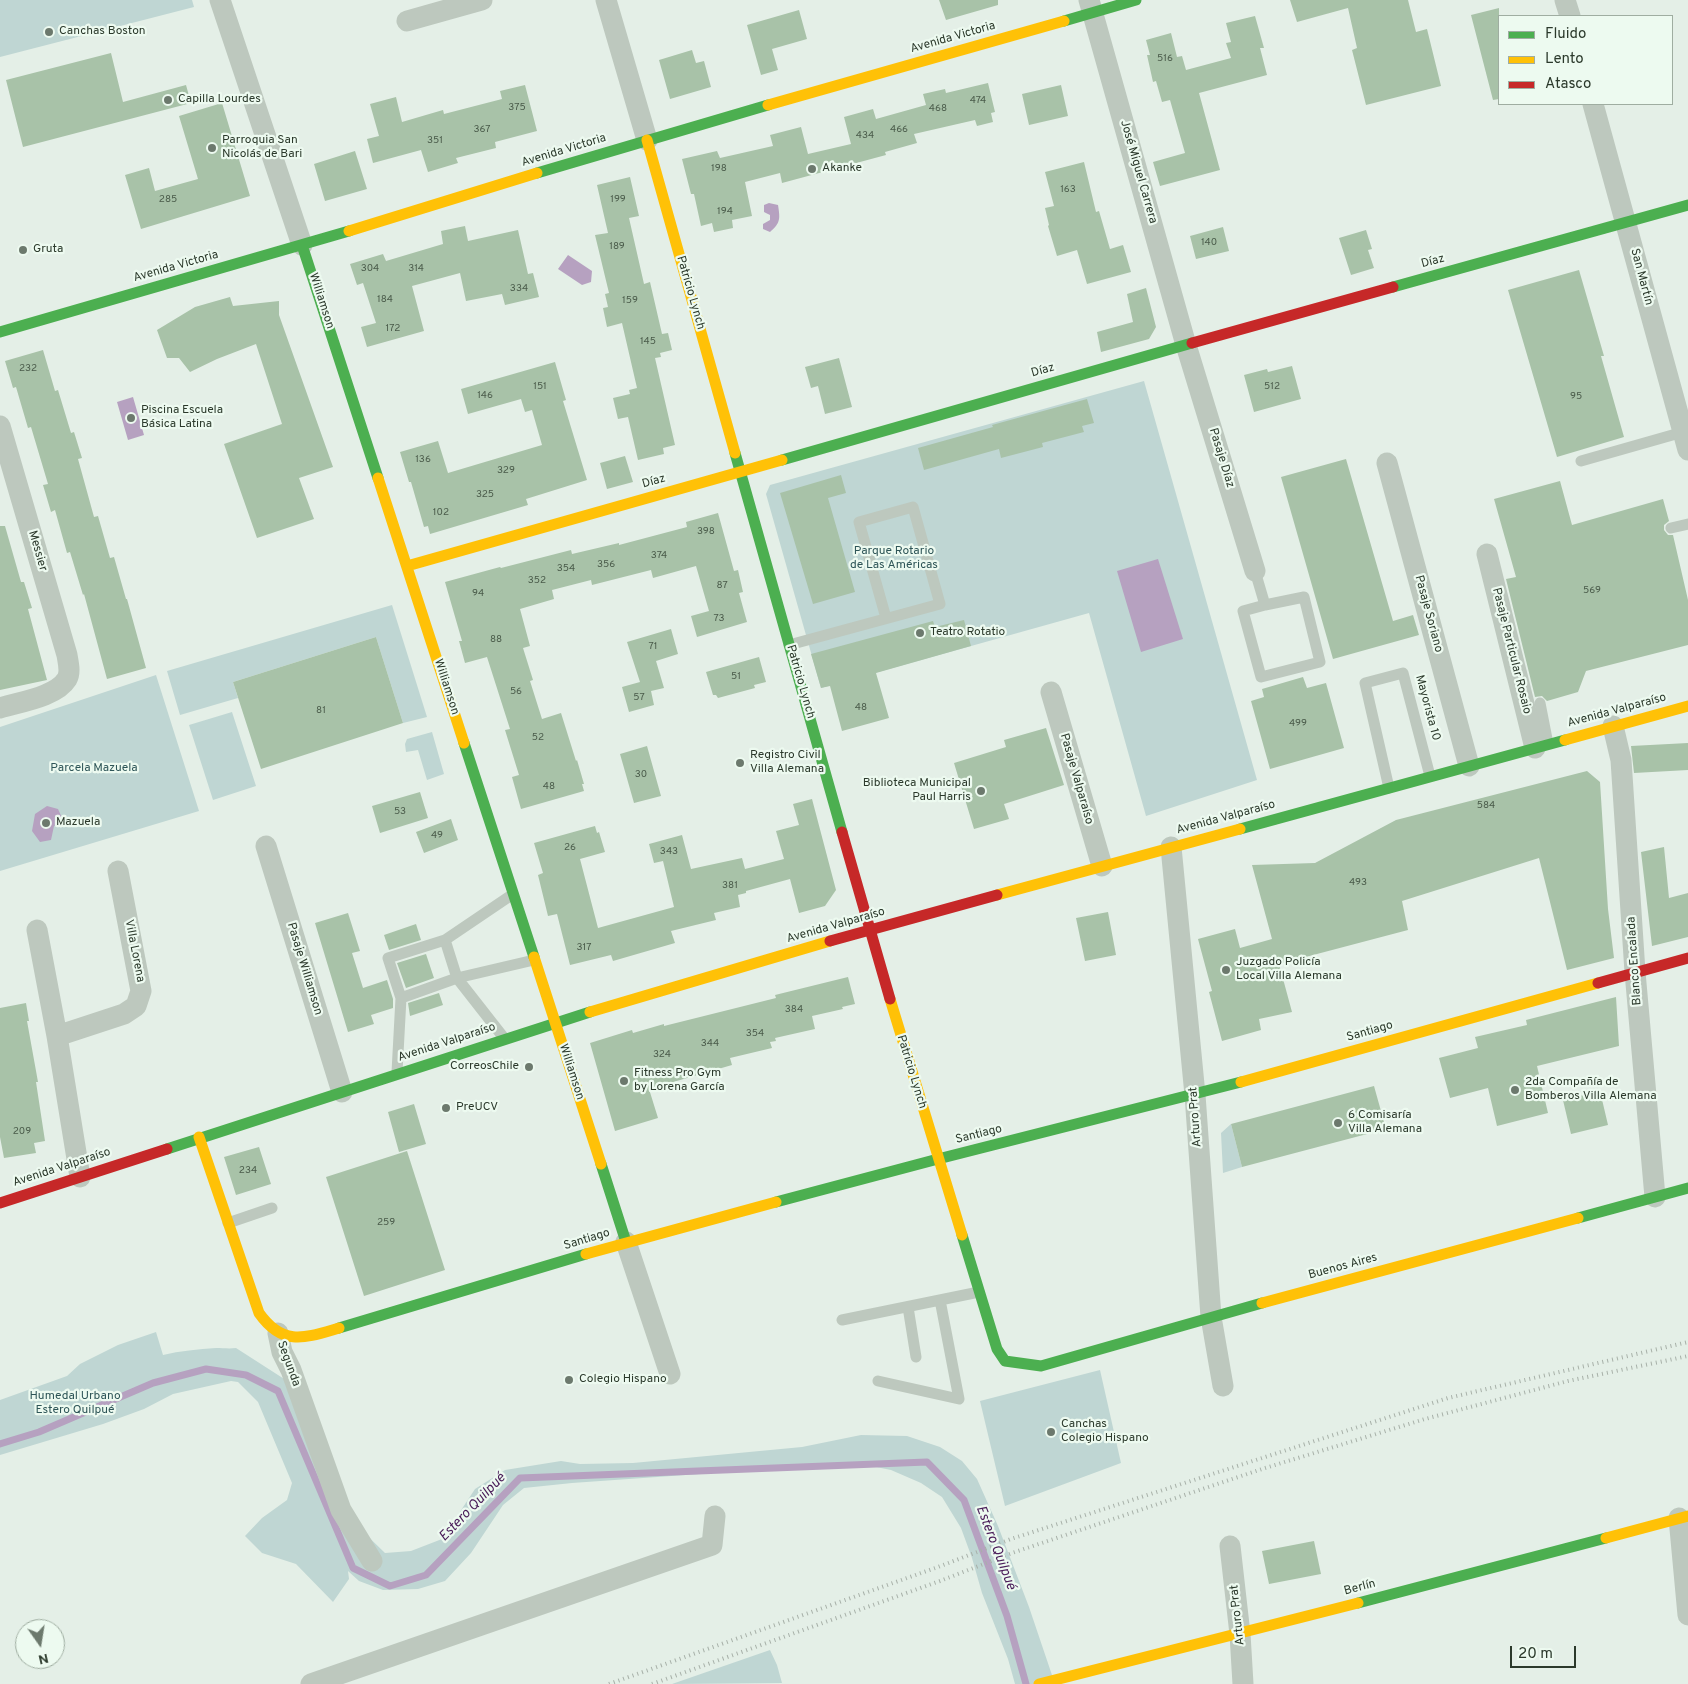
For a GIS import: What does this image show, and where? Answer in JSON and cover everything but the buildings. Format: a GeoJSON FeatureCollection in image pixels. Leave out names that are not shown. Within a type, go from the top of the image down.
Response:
{"type":"FeatureCollection","features":[{"type":"Feature","properties":{"kind":"street","name":"Williamson"},"geometry":{"type":"LineString","coordinates":[[220,0],[302,245],[670,1374]]}},
{"type":"Feature","properties":{"kind":"street"},"geometry":{"type":"LineString","coordinates":[[407,21],[482,0]]}},
{"type":"Feature","properties":{"kind":"street","name":"Patricio Lynch"},"geometry":{"type":"LineString","coordinates":[[606,0],[741,471],[869,930],[979,1292],[997,1349],[1005,1361]]}},
{"type":"Feature","properties":{"kind":"street","name":"Avenida Victoria"},"geometry":{"type":"LineString","coordinates":[[0,332],[302,245],[1091,6],[1136,0]]}},
{"type":"Feature","properties":{"kind":"street"},"geometry":{"type":"LineString","coordinates":[[1565,0],[1570,15]]}},
{"type":"Feature","properties":{"kind":"street","name":"José Miguel Carrera"},"geometry":{"type":"LineString","coordinates":[[1091,6],[1186,345]]}},
{"type":"Feature","properties":{"kind":"street","name":"San Martín"},"geometry":{"type":"LineString","coordinates":[[1593,105],[1686,441]]}},
{"type":"Feature","properties":{"kind":"street","name":"Díaz"},"geometry":{"type":"LineString","coordinates":[[407,566],[1186,345],[1687,207]]}},
{"type":"Feature","properties":{"kind":"street","name":"Pasaje Díaz"},"geometry":{"type":"LineString","coordinates":[[1186,345],[1255,571]]}},
{"type":"Feature","properties":{"kind":"street","name":"Messier"},"geometry":{"type":"LineString","coordinates":[[0,426],[67,655],[69,669],[68,678],[52,692],[0,708]]}},
{"type":"Feature","properties":{"kind":"street","name":"Pasaje Soriano"},"geometry":{"type":"LineString","coordinates":[[1387,463],[1469,766]]}},
{"type":"Feature","properties":{"kind":"street","name":"Pasaje Particular Rosaio"},"geometry":{"type":"LineString","coordinates":[[1487,554],[1542,746]]}},
{"type":"Feature","properties":{"kind":"street","name":"Pasaje Valparaíso"},"geometry":{"type":"LineString","coordinates":[[1051,692],[1102,866]]}},
{"type":"Feature","properties":{"kind":"street","name":"Avenida Valparaíso"},"geometry":{"type":"LineString","coordinates":[[0,1203],[555,1022],[869,930],[1688,706]]}},
{"type":"Feature","properties":{"kind":"street","name":"Blanco Encalada"},"geometry":{"type":"LineString","coordinates":[[1613,726],[1622,760],[1635,972],[1655,1197]]}},
{"type":"Feature","properties":{"kind":"street","name":"Pasaje Williamson"},"geometry":{"type":"LineString","coordinates":[[266,846],[342,1092]]}},
{"type":"Feature","properties":{"kind":"street","name":"Arturo Prat"},"geometry":{"type":"LineString","coordinates":[[1171,847],[1195,1095],[1211,1317],[1223,1386]]}},
{"type":"Feature","properties":{"kind":"street","name":"Villa Lorena"},"geometry":{"type":"LineString","coordinates":[[57,1036],[124,1014],[136,1006],[141,991],[118,871]]}},
{"type":"Feature","properties":{"kind":"street"},"geometry":{"type":"LineString","coordinates":[[37,930],[57,1036],[80,1177]]}},
{"type":"Feature","properties":{"kind":"street","name":"Santiago"},"geometry":{"type":"LineString","coordinates":[[278,1334],[292,1338],[309,1337],[626,1242],[938,1159],[1195,1095],[1688,958]]}},
{"type":"Feature","properties":{"kind":"street","name":"Segunda"},"geometry":{"type":"LineString","coordinates":[[199,1137],[259,1313],[266,1324],[278,1334],[282,1352],[291,1370],[341,1510],[372,1561]]}},
{"type":"Feature","properties":{"kind":"street","name":"Buenos Aires"},"geometry":{"type":"LineString","coordinates":[[1005,1361],[1041,1366],[1211,1317],[1688,1188]]}},
{"type":"Feature","properties":{"kind":"street"},"geometry":{"type":"LineString","coordinates":[[311,1684],[712,1545],[715,1516]]}},
{"type":"Feature","properties":{"kind":"street"},"geometry":{"type":"LineString","coordinates":[[1684,1517],[1688,1615]]}},
{"type":"Feature","properties":{"kind":"street","name":"Berlín"},"geometry":{"type":"LineString","coordinates":[[1038,1684],[1240,1634],[1684,1517]]}},
{"type":"Feature","properties":{"kind":"street","name":"Arturo Prat"},"geometry":{"type":"LineString","coordinates":[[1230,1546],[1240,1634],[1243,1684]]}},
{"type":"Feature","properties":{"kind":"lane"},"geometry":{"type":"LineString","coordinates":[[1581,461],[1686,441]]}},
{"type":"Feature","properties":{"kind":"lane"},"geometry":{"type":"LineString","coordinates":[[789,645],[940,604],[914,507],[859,522],[886,618]]}},
{"type":"Feature","properties":{"kind":"lane"},"geometry":{"type":"LineString","coordinates":[[1671,528],[1688,524]]}},
{"type":"Feature","properties":{"kind":"lane"},"geometry":{"type":"LineString","coordinates":[[1255,571],[1265,605]]}},
{"type":"Feature","properties":{"kind":"lane"},"geometry":{"type":"LineString","coordinates":[[1304,597],[1320,662],[1261,677],[1243,611],[1265,605],[1304,597]]}},
{"type":"Feature","properties":{"kind":"lane","name":"Mayorista 10"},"geometry":{"type":"LineString","coordinates":[[1389,788],[1365,683],[1403,673],[1430,776]]}},
{"type":"Feature","properties":{"kind":"lane"},"geometry":{"type":"LineString","coordinates":[[1540,703],[1542,746]]}},
{"type":"Feature","properties":{"kind":"lane"},"geometry":{"type":"LineString","coordinates":[[397,1074],[401,998],[388,958],[445,940],[514,894]]}},
{"type":"Feature","properties":{"kind":"lane"},"geometry":{"type":"LineString","coordinates":[[445,940],[457,978],[504,1038]]}},
{"type":"Feature","properties":{"kind":"lane"},"geometry":{"type":"LineString","coordinates":[[401,998],[457,978],[535,960]]}},
{"type":"Feature","properties":{"kind":"lane"},"geometry":{"type":"LineString","coordinates":[[228,1224],[272,1208]]}},
{"type":"Feature","properties":{"kind":"lane"},"geometry":{"type":"LineString","coordinates":[[842,1320],[979,1292]]}},
{"type":"Feature","properties":{"kind":"lane"},"geometry":{"type":"LineString","coordinates":[[878,1381],[959,1399],[940,1300]]}},
{"type":"Feature","properties":{"kind":"lane"},"geometry":{"type":"LineString","coordinates":[[908,1306],[916,1357]]}},
{"type":"Feature","properties":{"kind":"green space","name":"Canchas Boston"},"geometry":{"type":"Polygon","coordinates":[[[0,0],[192,0],[194,7],[0,57],[0,0]]]}},
{"type":"Feature","properties":{"kind":"green space","name":"Parque Rotario de Las Américas"},"geometry":{"type":"Polygon","coordinates":[[[1144,381],[1257,780],[1146,816],[1089,613],[821,688],[766,494],[770,485],[1144,381]]]}},
{"type":"Feature","properties":{"kind":"green space"},"geometry":{"type":"Polygon","coordinates":[[[392,605],[427,717],[403,723],[376,637],[233,682],[238,698],[180,715],[167,671],[392,605]]]}},
{"type":"Feature","properties":{"kind":"green space","name":"Parcela Mazuela"},"geometry":{"type":"Polygon","coordinates":[[[156,675],[199,811],[0,871],[0,727],[156,675]]]}},
{"type":"Feature","properties":{"kind":"green space"},"geometry":{"type":"Polygon","coordinates":[[[232,712],[256,786],[213,800],[189,725],[232,712]]]}},
{"type":"Feature","properties":{"kind":"green space"},"geometry":{"type":"Polygon","coordinates":[[[432,732],[444,774],[427,780],[418,750],[406,752],[405,744],[407,739],[432,732]]]}},
{"type":"Feature","properties":{"kind":"green space"},"geometry":{"type":"Polygon","coordinates":[[[1231,1124],[1242,1167],[1223,1173],[1221,1133],[1231,1124]]]}},
{"type":"Feature","properties":{"kind":"green space","name":"Humedal Urbano Estero Quilpué"},"geometry":{"type":"Polygon","coordinates":[[[156,1332],[163,1355],[182,1351],[236,1348],[292,1384],[349,1518],[385,1553],[411,1551],[442,1539],[475,1489],[505,1470],[561,1461],[580,1464],[633,1463],[802,1447],[861,1435],[907,1436],[940,1447],[962,1461],[977,1479],[998,1526],[1029,1607],[1055,1684],[1015,1684],[1008,1659],[982,1593],[961,1528],[942,1497],[921,1483],[891,1470],[856,1463],[524,1488],[503,1505],[471,1553],[445,1581],[418,1589],[383,1590],[359,1581],[348,1571],[349,1579],[333,1602],[296,1564],[262,1553],[245,1536],[262,1518],[287,1500],[292,1483],[258,1402],[238,1382],[231,1381],[173,1394],[144,1409],[103,1424],[0,1455],[0,1400],[67,1376],[80,1364],[118,1345],[156,1332]]]}},
{"type":"Feature","properties":{"kind":"green space","name":"Canchas Colegio Hispano"},"geometry":{"type":"Polygon","coordinates":[[[1100,1370],[1121,1463],[1005,1506],[980,1401],[1100,1370]]]}},
{"type":"Feature","properties":{"kind":"green space"},"geometry":{"type":"Polygon","coordinates":[[[770,1650],[782,1683],[672,1684],[770,1650]]]}},
{"type":"Feature","properties":{"kind":"shaded area"},"geometry":{"type":"Polygon","coordinates":[[[769,203],[778,205],[779,213],[778,223],[770,232],[763,229],[763,224],[770,220],[770,215],[764,212],[764,205],[769,203]]]}},
{"type":"Feature","properties":{"kind":"shaded area"},"geometry":{"type":"Polygon","coordinates":[[[568,255],[592,271],[591,282],[582,285],[558,269],[568,255]]]}},
{"type":"Feature","properties":{"kind":"shaded area","name":"Piscina Escuela Básica Latina"},"geometry":{"type":"Polygon","coordinates":[[[133,397],[144,435],[128,440],[117,402],[133,397]]]}},
{"type":"Feature","properties":{"kind":"shaded area"},"geometry":{"type":"Polygon","coordinates":[[[1158,559],[1183,639],[1141,652],[1117,571],[1158,559]]]}},
{"type":"Feature","properties":{"kind":"shaded area","name":"Mazuela"},"geometry":{"type":"Polygon","coordinates":[[[47,806],[58,809],[63,820],[54,826],[51,840],[40,842],[32,831],[35,814],[47,806]]]}},
{"type":"Feature","properties":{"kind":"waterway","name":"Estero Quilpué"},"geometry":{"type":"LineString","coordinates":[[0,1444],[39,1432],[153,1383],[206,1369],[246,1375],[278,1391],[353,1568],[390,1586],[426,1575],[520,1478],[927,1462],[964,1500],[1007,1616],[1026,1684]]}},
{"type":"Feature","properties":{"kind":"railway"},"geometry":{"type":"LineString","coordinates":[[609,1684],[938,1567],[1011,1539],[1448,1398],[1688,1342]]}},
{"type":"Feature","properties":{"kind":"railway"},"geometry":{"type":"LineString","coordinates":[[652,1684],[940,1581],[1012,1553],[1262,1469],[1425,1419],[1568,1381],[1688,1356]]}},
{"type":"Feature","properties":{"kind":"traffic: fast"},"geometry":{"type":"LineString","coordinates":[[1064,21],[1136,0]]}},
{"type":"Feature","properties":{"kind":"traffic: fast"},"geometry":{"type":"LineString","coordinates":[[537,173],[768,105]]}},
{"type":"Feature","properties":{"kind":"traffic: fast"},"geometry":{"type":"LineString","coordinates":[[1393,287],[1688,205]]}},
{"type":"Feature","properties":{"kind":"traffic: fast"},"geometry":{"type":"LineString","coordinates":[[0,332],[349,231]]}},
{"type":"Feature","properties":{"kind":"traffic: fast"},"geometry":{"type":"LineString","coordinates":[[302,245],[378,478]]}},
{"type":"Feature","properties":{"kind":"traffic: fast"},"geometry":{"type":"LineString","coordinates":[[782,460],[1192,343]]}},
{"type":"Feature","properties":{"kind":"traffic: fast"},"geometry":{"type":"LineString","coordinates":[[735,453],[842,832]]}},
{"type":"Feature","properties":{"kind":"traffic: fast"},"geometry":{"type":"LineString","coordinates":[[1240,829],[1565,740]]}},
{"type":"Feature","properties":{"kind":"traffic: fast"},"geometry":{"type":"LineString","coordinates":[[464,743],[534,957]]}},
{"type":"Feature","properties":{"kind":"traffic: fast"},"geometry":{"type":"LineString","coordinates":[[167,1149],[590,1012]]}},
{"type":"Feature","properties":{"kind":"traffic: fast"},"geometry":{"type":"LineString","coordinates":[[776,1202],[1241,1082]]}},
{"type":"Feature","properties":{"kind":"traffic: fast"},"geometry":{"type":"LineString","coordinates":[[601,1164],[626,1242]]}},
{"type":"Feature","properties":{"kind":"traffic: fast"},"geometry":{"type":"LineString","coordinates":[[1578,1218],[1688,1188]]}},
{"type":"Feature","properties":{"kind":"traffic: fast"},"geometry":{"type":"LineString","coordinates":[[962,1235],[997,1349],[1005,1361],[1041,1366],[1262,1303]]}},
{"type":"Feature","properties":{"kind":"traffic: fast"},"geometry":{"type":"LineString","coordinates":[[339,1328],[586,1254]]}},
{"type":"Feature","properties":{"kind":"traffic: fast"},"geometry":{"type":"LineString","coordinates":[[1358,1603],[1606,1538]]}},
{"type":"Feature","properties":{"kind":"traffic: slow"},"geometry":{"type":"LineString","coordinates":[[768,105],[1064,21]]}},
{"type":"Feature","properties":{"kind":"traffic: slow"},"geometry":{"type":"LineString","coordinates":[[647,140],[735,453]]}},
{"type":"Feature","properties":{"kind":"traffic: slow"},"geometry":{"type":"LineString","coordinates":[[349,231],[537,173]]}},
{"type":"Feature","properties":{"kind":"traffic: slow"},"geometry":{"type":"LineString","coordinates":[[407,566],[782,460]]}},
{"type":"Feature","properties":{"kind":"traffic: slow"},"geometry":{"type":"LineString","coordinates":[[378,478],[464,743]]}},
{"type":"Feature","properties":{"kind":"traffic: slow"},"geometry":{"type":"LineString","coordinates":[[1565,740],[1688,706]]}},
{"type":"Feature","properties":{"kind":"traffic: slow"},"geometry":{"type":"LineString","coordinates":[[997,895],[1240,829]]}},
{"type":"Feature","properties":{"kind":"traffic: slow"},"geometry":{"type":"LineString","coordinates":[[590,1012],[830,941]]}},
{"type":"Feature","properties":{"kind":"traffic: slow"},"geometry":{"type":"LineString","coordinates":[[534,957],[601,1164]]}},
{"type":"Feature","properties":{"kind":"traffic: slow"},"geometry":{"type":"LineString","coordinates":[[1241,1082],[1598,983]]}},
{"type":"Feature","properties":{"kind":"traffic: slow"},"geometry":{"type":"LineString","coordinates":[[890,999],[962,1235]]}},
{"type":"Feature","properties":{"kind":"traffic: slow"},"geometry":{"type":"LineString","coordinates":[[199,1137],[259,1313],[277,1331],[295,1337],[316,1335],[339,1328]]}},
{"type":"Feature","properties":{"kind":"traffic: slow"},"geometry":{"type":"LineString","coordinates":[[586,1254],[776,1202]]}},
{"type":"Feature","properties":{"kind":"traffic: slow"},"geometry":{"type":"LineString","coordinates":[[1262,1303],[1578,1218]]}},
{"type":"Feature","properties":{"kind":"traffic: slow"},"geometry":{"type":"LineString","coordinates":[[1606,1538],[1688,1516]]}},
{"type":"Feature","properties":{"kind":"traffic: slow"},"geometry":{"type":"LineString","coordinates":[[1039,1684],[1358,1603]]}},
{"type":"Feature","properties":{"kind":"traffic: jam"},"geometry":{"type":"LineString","coordinates":[[1192,343],[1393,287]]}},
{"type":"Feature","properties":{"kind":"traffic: jam"},"geometry":{"type":"LineString","coordinates":[[842,832],[890,999]]}},
{"type":"Feature","properties":{"kind":"traffic: jam"},"geometry":{"type":"LineString","coordinates":[[830,941],[997,895]]}},
{"type":"Feature","properties":{"kind":"traffic: jam"},"geometry":{"type":"LineString","coordinates":[[1598,983],[1688,958]]}},
{"type":"Feature","properties":{"kind":"traffic: jam"},"geometry":{"type":"LineString","coordinates":[[0,1203],[167,1149]]}},
{"type":"Feature","properties":{"kind":"place","name":"Canchas Boston"},"geometry":{"type":"Point","coordinates":[49,32]}},
{"type":"Feature","properties":{"kind":"place","name":"Capilla Lourdes"},"geometry":{"type":"Point","coordinates":[168,100]}},
{"type":"Feature","properties":{"kind":"place","name":"Parroquia San Nicolás de Bari"},"geometry":{"type":"Point","coordinates":[212,148]}},
{"type":"Feature","properties":{"kind":"place","name":"Akanke"},"geometry":{"type":"Point","coordinates":[812,169]}},
{"type":"Feature","properties":{"kind":"place","name":"Gruta"},"geometry":{"type":"Point","coordinates":[23,250]}},
{"type":"Feature","properties":{"kind":"place","name":"Piscina Escuela Básica Latina"},"geometry":{"type":"Point","coordinates":[131,418]}},
{"type":"Feature","properties":{"kind":"place","name":"Teatro Rotatio"},"geometry":{"type":"Point","coordinates":[920,633]}},
{"type":"Feature","properties":{"kind":"place","name":"Registro Civil Villa Alemana"},"geometry":{"type":"Point","coordinates":[740,763]}},
{"type":"Feature","properties":{"kind":"place","name":"Biblioteca Municipal Paul Harris"},"geometry":{"type":"Point","coordinates":[981,791]}},
{"type":"Feature","properties":{"kind":"place","name":"Mazuela"},"geometry":{"type":"Point","coordinates":[46,823]}},
{"type":"Feature","properties":{"kind":"place","name":"Juzgado Policía Local Villa Alemana"},"geometry":{"type":"Point","coordinates":[1226,970]}},
{"type":"Feature","properties":{"kind":"place","name":"CorreosChile"},"geometry":{"type":"Point","coordinates":[529,1067]}},
{"type":"Feature","properties":{"kind":"place","name":"Fitness Pro Gym by Lorena García"},"geometry":{"type":"Point","coordinates":[624,1081]}},
{"type":"Feature","properties":{"kind":"place","name":"2da Compañía de Bomberos Villa Alemana"},"geometry":{"type":"Point","coordinates":[1515,1090]}},
{"type":"Feature","properties":{"kind":"place","name":"PreUCV"},"geometry":{"type":"Point","coordinates":[446,1108]}},
{"type":"Feature","properties":{"kind":"place","name":"6 Comisaría Villa Alemana"},"geometry":{"type":"Point","coordinates":[1338,1123]}},
{"type":"Feature","properties":{"kind":"place","name":"Colegio Hispano"},"geometry":{"type":"Point","coordinates":[569,1380]}},
{"type":"Feature","properties":{"kind":"place","name":"Canchas Colegio Hispano"},"geometry":{"type":"Point","coordinates":[1051,1432]}}]}
